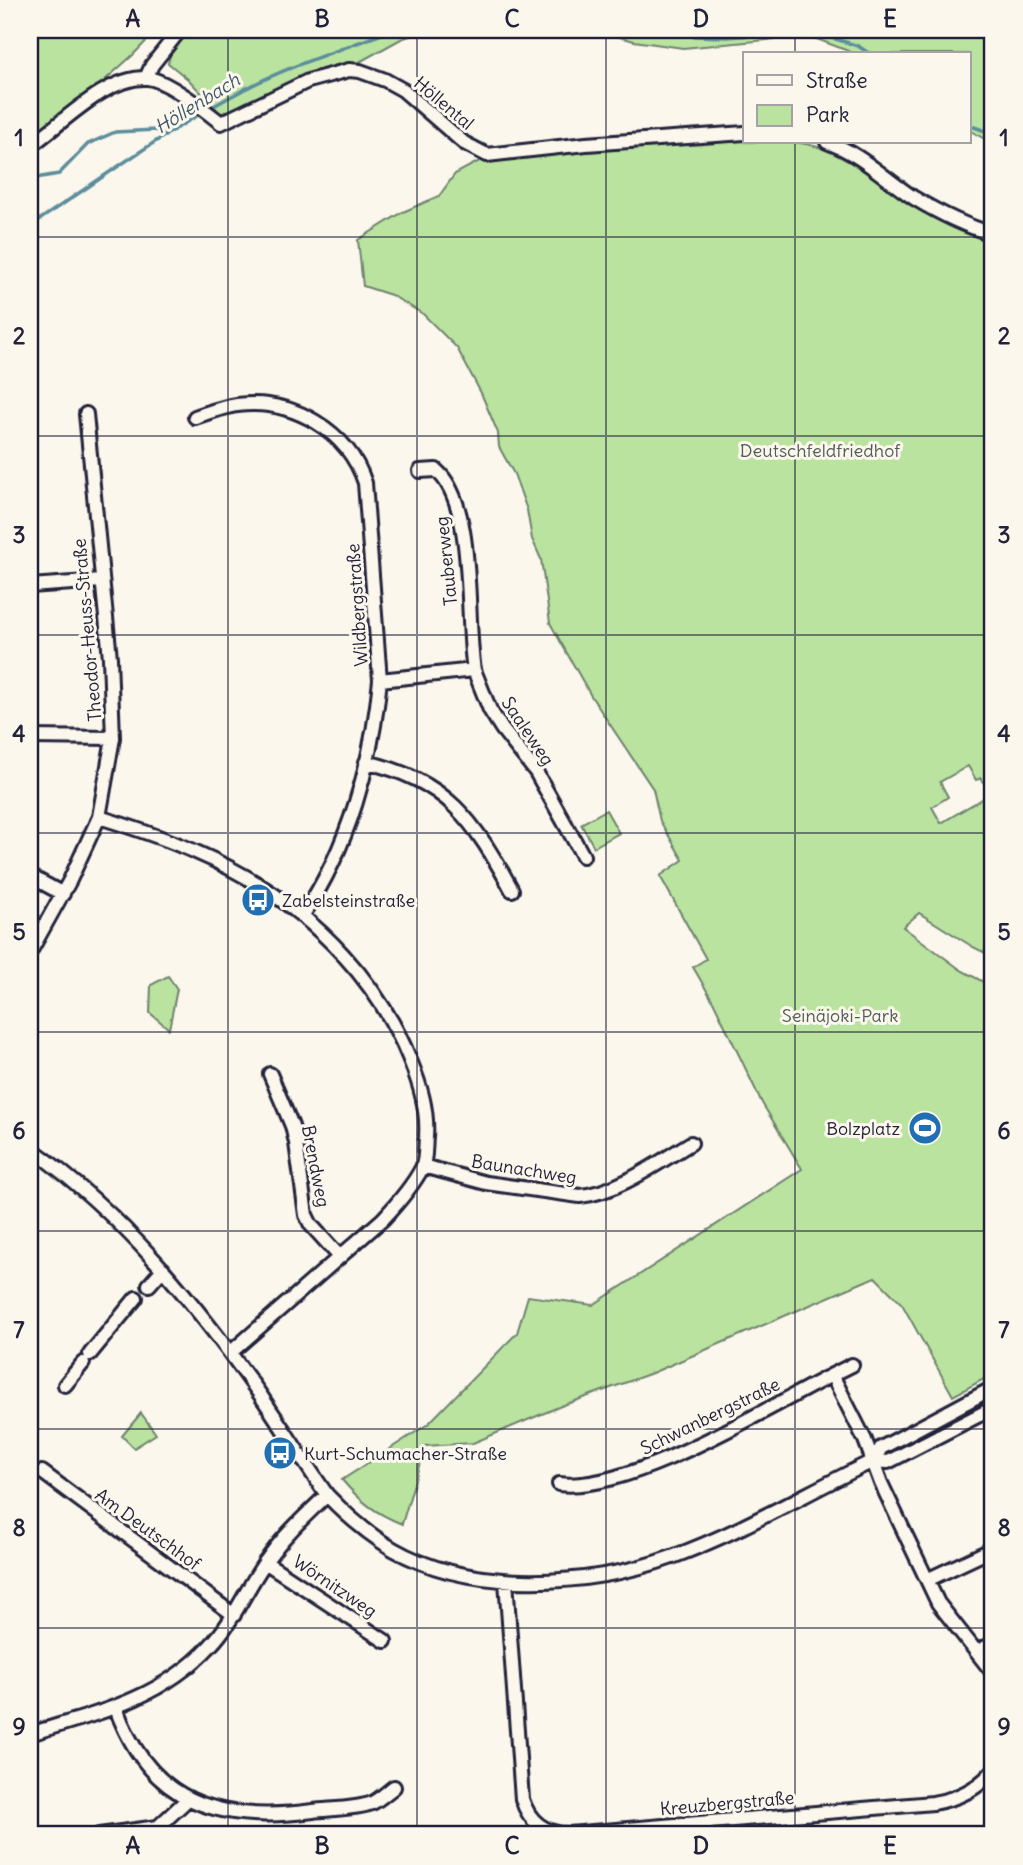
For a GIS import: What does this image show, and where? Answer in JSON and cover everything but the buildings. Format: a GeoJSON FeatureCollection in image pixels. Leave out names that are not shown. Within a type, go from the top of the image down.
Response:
{"type":"FeatureCollection","features":[{"type":"Feature","properties":{"kind":"street"},"geometry":{"type":"LineString","coordinates":[[30,146],[97,96],[118,84],[146,78],[152,65],[180,30]]}},
{"type":"Feature","properties":{"kind":"street","name":"Höllental"},"geometry":{"type":"LineString","coordinates":[[146,78],[198,105],[221,123],[308,80],[349,70],[360,71],[403,90],[464,144],[487,155],[586,144],[743,133]]}},
{"type":"Feature","properties":{"kind":"street"},"geometry":{"type":"LineString","coordinates":[[831,144],[870,164],[913,197],[951,218],[993,234]]}},
{"type":"Feature","properties":{"kind":"street","name":"Wildbergstraße"},"geometry":{"type":"LineString","coordinates":[[195,417],[239,405],[283,409],[306,416],[323,426],[352,454],[365,483],[380,680],[366,762],[354,808],[325,879],[302,916]]}},
{"type":"Feature","properties":{"kind":"street","name":"Theodor-Heuss-Straße"},"geometry":{"type":"LineString","coordinates":[[30,952],[63,894],[99,817],[113,737],[110,658],[86,414]]}},
{"type":"Feature","properties":{"kind":"street","name":"Tauberweg"},"geometry":{"type":"LineString","coordinates":[[420,471],[436,470],[443,476],[457,501],[461,515],[474,670]]}},
{"type":"Feature","properties":{"kind":"street"},"geometry":{"type":"LineString","coordinates":[[30,586],[101,581]]}},
{"type":"Feature","properties":{"kind":"street"},"geometry":{"type":"LineString","coordinates":[[380,680],[474,670]]}},
{"type":"Feature","properties":{"kind":"street","name":"Saaleweg"},"geometry":{"type":"LineString","coordinates":[[474,670],[490,710],[536,772],[583,856]]}},
{"type":"Feature","properties":{"kind":"street"},"geometry":{"type":"LineString","coordinates":[[30,737],[113,737]]}},
{"type":"Feature","properties":{"kind":"street"},"geometry":{"type":"LineString","coordinates":[[366,762],[405,773],[458,808],[485,842],[512,890]]}},
{"type":"Feature","properties":{"kind":"street"},"geometry":{"type":"LineString","coordinates":[[99,817],[194,850],[247,878],[302,916],[331,942],[362,976],[387,1012],[405,1048],[424,1102],[426,1132],[423,1166],[399,1202],[230,1353]]}},
{"type":"Feature","properties":{"kind":"street"},"geometry":{"type":"LineString","coordinates":[[30,876],[63,894]]}},
{"type":"Feature","properties":{"kind":"street","name":"Brendweg"},"geometry":{"type":"LineString","coordinates":[[270,1074],[292,1126],[306,1215],[311,1225],[340,1257]]}},
{"type":"Feature","properties":{"kind":"street","name":"Baunachweg"},"geometry":{"type":"LineString","coordinates":[[423,1166],[486,1183],[580,1196],[593,1195],[609,1189],[691,1143]]}},
{"type":"Feature","properties":{"kind":"street"},"geometry":{"type":"LineString","coordinates":[[30,1148],[93,1198],[163,1269],[230,1353],[327,1495],[347,1515],[395,1550],[451,1571],[506,1581],[591,1577],[653,1563],[715,1539],[873,1461],[888,1462],[990,1410]]}},
{"type":"Feature","properties":{"kind":"street"},"geometry":{"type":"LineString","coordinates":[[149,1285],[163,1269]]}},
{"type":"Feature","properties":{"kind":"street"},"geometry":{"type":"LineString","coordinates":[[65,1385],[136,1298]]}},
{"type":"Feature","properties":{"kind":"street","name":"Schwanbergstraße"},"geometry":{"type":"LineString","coordinates":[[559,1484],[593,1482],[640,1469],[678,1454],[852,1365]]}},
{"type":"Feature","properties":{"kind":"street"},"geometry":{"type":"LineString","coordinates":[[832,1376],[945,1615],[978,1651],[993,1673]]}},
{"type":"Feature","properties":{"kind":"street"},"geometry":{"type":"LineString","coordinates":[[873,1461],[881,1448],[993,1388]]}},
{"type":"Feature","properties":{"kind":"street","name":"Am Deutschhof"},"geometry":{"type":"LineString","coordinates":[[42,1472],[234,1615]]}},
{"type":"Feature","properties":{"kind":"street"},"geometry":{"type":"LineString","coordinates":[[36,1732],[116,1708],[146,1695],[180,1673],[210,1646],[234,1615],[265,1562],[327,1495]]}},
{"type":"Feature","properties":{"kind":"street"},"geometry":{"type":"LineString","coordinates":[[927,1580],[993,1549]]}},
{"type":"Feature","properties":{"kind":"street","name":"Wörnitzweg"},"geometry":{"type":"LineString","coordinates":[[265,1562],[386,1641]]}},
{"type":"Feature","properties":{"kind":"street","name":"Kreuzbergstraße"},"geometry":{"type":"LineString","coordinates":[[506,1581],[522,1799],[529,1816],[544,1830],[569,1834],[933,1803],[963,1795],[981,1784],[993,1771]]}},
{"type":"Feature","properties":{"kind":"street"},"geometry":{"type":"LineString","coordinates":[[978,1651],[993,1644]]}},
{"type":"Feature","properties":{"kind":"street"},"geometry":{"type":"LineString","coordinates":[[116,1708],[134,1748],[152,1770],[188,1799],[227,1812],[248,1816],[282,1815],[372,1803],[394,1787]]}},
{"type":"Feature","properties":{"kind":"street"},"geometry":{"type":"LineString","coordinates":[[99,1835],[158,1827],[188,1799]]}},
{"type":"Feature","properties":{"kind":"green space"},"geometry":{"type":"Polygon","coordinates":[[[30,30],[157,30],[133,55],[30,147],[30,30]]]}},
{"type":"Feature","properties":{"kind":"green space"},"geometry":{"type":"Polygon","coordinates":[[[188,30],[427,30],[401,39],[354,65],[291,84],[221,114],[189,80],[168,63],[172,50],[188,30]]]}},
{"type":"Feature","properties":{"kind":"green space"},"geometry":{"type":"Polygon","coordinates":[[[596,30],[993,30],[993,139],[983,138],[970,131],[970,52],[851,52],[809,36],[683,48],[634,41],[596,30]]]}},
{"type":"Feature","properties":{"kind":"green space"},"geometry":{"type":"Polygon","coordinates":[[[743,138],[743,144],[805,144],[824,149],[846,160],[948,226],[993,241],[993,957],[919,913],[903,927],[961,970],[993,987],[993,1374],[953,1396],[902,1304],[875,1277],[652,1373],[561,1406],[473,1443],[425,1446],[402,1524],[369,1506],[342,1480],[428,1424],[517,1333],[528,1296],[593,1305],[802,1169],[762,1103],[714,1003],[693,967],[706,959],[660,876],[683,860],[660,821],[653,789],[591,696],[550,623],[541,559],[532,539],[527,510],[514,474],[499,447],[498,433],[481,393],[457,348],[423,314],[391,295],[363,286],[358,240],[403,212],[439,196],[455,174],[483,159],[743,138]],[[968,766],[940,782],[948,797],[932,807],[941,823],[990,794],[981,778],[976,780],[968,766]]]}},
{"type":"Feature","properties":{"kind":"green space"},"geometry":{"type":"Polygon","coordinates":[[[606,810],[619,833],[594,847],[581,824],[606,810]]]}},
{"type":"Feature","properties":{"kind":"green space"},"geometry":{"type":"Polygon","coordinates":[[[168,976],[177,989],[169,1029],[150,1013],[151,985],[168,976]]]}},
{"type":"Feature","properties":{"kind":"green space"},"geometry":{"type":"Polygon","coordinates":[[[141,1413],[156,1434],[134,1448],[122,1436],[141,1413]]]}},
{"type":"Feature","properties":{"kind":"waterway","name":"Höllenbach"},"geometry":{"type":"LineString","coordinates":[[30,226],[215,105],[298,65],[392,30]]}},
{"type":"Feature","properties":{"kind":"waterway","name":"Höllenbach"},"geometry":{"type":"LineString","coordinates":[[669,30],[694,36],[727,37],[810,31],[858,46],[867,52]]}},
{"type":"Feature","properties":{"kind":"waterway","name":"Höllenbach"},"geometry":{"type":"LineString","coordinates":[[970,125],[993,134]]}},
{"type":"Feature","properties":{"kind":"waterway"},"geometry":{"type":"LineString","coordinates":[[30,179],[59,174],[88,144],[115,132],[156,130],[165,136]]}},
{"type":"Feature","properties":{"kind":"place","name":"Zabelsteinstraße"},"geometry":{"type":"Point","coordinates":[258,900]}},
{"type":"Feature","properties":{"kind":"place","name":"Bolzplatz"},"geometry":{"type":"Point","coordinates":[925,1128]}},
{"type":"Feature","properties":{"kind":"place","name":"Kurt-Schumacher-Straße"},"geometry":{"type":"Point","coordinates":[280,1453]}},
{"type":"Feature","properties":{"kind":"park label","name":"Deutschfeldfriedhof"},"geometry":{"type":"Point","coordinates":[820,450]}},
{"type":"Feature","properties":{"kind":"park label","name":"Seinäjoki-Park"},"geometry":{"type":"Point","coordinates":[840,1015]}}]}
